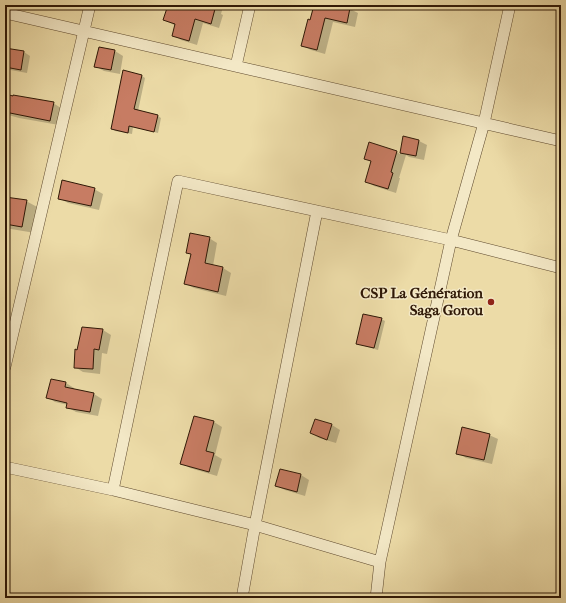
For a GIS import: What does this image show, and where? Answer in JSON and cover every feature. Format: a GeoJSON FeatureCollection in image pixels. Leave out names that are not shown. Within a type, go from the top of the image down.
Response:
{"type":"FeatureCollection","features":[{"type":"Feature","properties":{"kind":"street"},"geometry":{"type":"LineString","coordinates":[[5,367],[8,340],[90,5]]}},
{"type":"Feature","properties":{"kind":"street"},"geometry":{"type":"LineString","coordinates":[[236,66],[250,5]]}},
{"type":"Feature","properties":{"kind":"street"},"geometry":{"type":"LineString","coordinates":[[376,598],[380,562],[451,240],[484,123],[510,5]]}},
{"type":"Feature","properties":{"kind":"street"},"geometry":{"type":"LineString","coordinates":[[5,13],[561,141]]}},
{"type":"Feature","properties":{"kind":"street"},"geometry":{"type":"LineString","coordinates":[[113,490],[178,181],[451,240],[561,268]]}},
{"type":"Feature","properties":{"kind":"street"},"geometry":{"type":"LineString","coordinates":[[242,598],[317,211]]}},
{"type":"Feature","properties":{"kind":"street"},"geometry":{"type":"LineString","coordinates":[[5,466],[113,490],[255,525],[380,562]]}},
{"type":"Feature","properties":{"kind":"building"},"geometry":{"type":"Polygon","coordinates":[[[168,5],[214,5],[213,9],[215,9],[211,24],[195,19],[189,41],[172,36],[175,24],[163,20],[168,5]]]}},
{"type":"Feature","properties":{"kind":"building"},"geometry":{"type":"Polygon","coordinates":[[[314,5],[338,5],[350,8],[347,23],[325,18],[317,50],[301,46],[308,19],[310,20],[314,5]]]}},
{"type":"Feature","properties":{"kind":"building"},"geometry":{"type":"Polygon","coordinates":[[[99,47],[115,50],[111,70],[94,67],[99,47]]]}},
{"type":"Feature","properties":{"kind":"building"},"geometry":{"type":"Polygon","coordinates":[[[5,48],[24,51],[21,70],[5,67],[5,48]]]}},
{"type":"Feature","properties":{"kind":"building"},"geometry":{"type":"Polygon","coordinates":[[[123,70],[142,75],[134,109],[158,115],[154,132],[129,126],[128,133],[111,129],[123,70]]]}},
{"type":"Feature","properties":{"kind":"building"},"geometry":{"type":"Polygon","coordinates":[[[5,94],[54,102],[50,121],[5,112],[5,94]]]}},
{"type":"Feature","properties":{"kind":"building"},"geometry":{"type":"Polygon","coordinates":[[[403,136],[419,140],[416,156],[400,153],[403,136]]]}},
{"type":"Feature","properties":{"kind":"building"},"geometry":{"type":"Polygon","coordinates":[[[369,142],[397,151],[388,189],[365,182],[371,161],[364,159],[369,142]]]}},
{"type":"Feature","properties":{"kind":"building"},"geometry":{"type":"Polygon","coordinates":[[[62,180],[95,188],[91,206],[58,199],[62,180]]]}},
{"type":"Feature","properties":{"kind":"building"},"geometry":{"type":"Polygon","coordinates":[[[5,197],[27,200],[22,227],[5,224],[5,197]]]}},
{"type":"Feature","properties":{"kind":"building"},"geometry":{"type":"Polygon","coordinates":[[[190,233],[210,237],[205,263],[223,267],[218,292],[184,284],[191,254],[186,253],[190,233]]]}},
{"type":"Feature","properties":{"kind":"building"},"geometry":{"type":"Polygon","coordinates":[[[363,314],[382,318],[374,348],[356,344],[363,314]]]}},
{"type":"Feature","properties":{"kind":"building"},"geometry":{"type":"Polygon","coordinates":[[[82,327],[103,329],[99,350],[94,349],[93,369],[74,368],[75,349],[77,350],[82,327]]]}},
{"type":"Feature","properties":{"kind":"building"},"geometry":{"type":"Polygon","coordinates":[[[51,379],[66,382],[65,387],[94,393],[90,412],[66,408],[67,403],[46,398],[51,379]]]}},
{"type":"Feature","properties":{"kind":"building"},"geometry":{"type":"Polygon","coordinates":[[[194,416],[214,421],[206,451],[214,453],[209,472],[180,464],[194,416]]]}},
{"type":"Feature","properties":{"kind":"building"},"geometry":{"type":"Polygon","coordinates":[[[315,419],[332,424],[327,440],[310,433],[315,419]]]}},
{"type":"Feature","properties":{"kind":"building"},"geometry":{"type":"Polygon","coordinates":[[[462,427],[490,434],[484,460],[456,454],[462,427]]]}},
{"type":"Feature","properties":{"kind":"building"},"geometry":{"type":"Polygon","coordinates":[[[280,469],[301,474],[297,492],[275,486],[280,469]]]}},
{"type":"Feature","properties":{"kind":"place","name":"CSP La Génération Saga Gorou"},"geometry":{"type":"Point","coordinates":[491,302]}}]}
